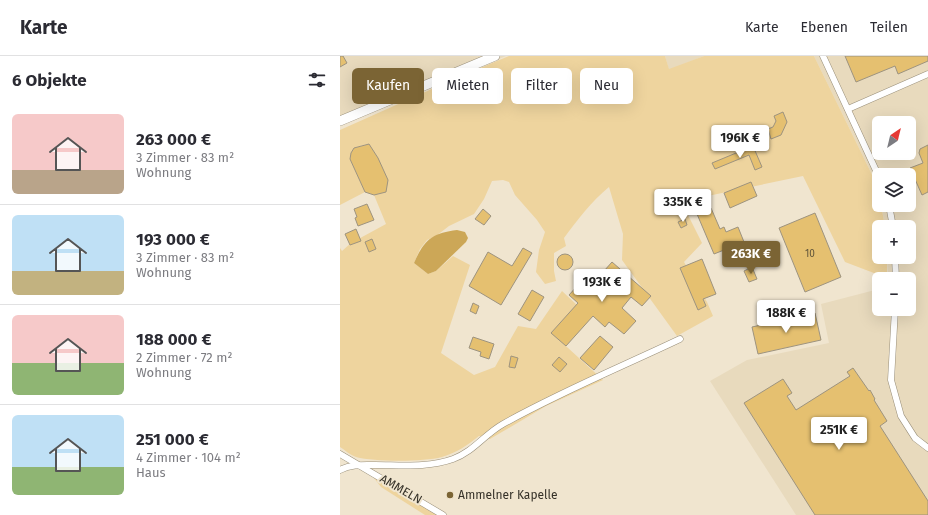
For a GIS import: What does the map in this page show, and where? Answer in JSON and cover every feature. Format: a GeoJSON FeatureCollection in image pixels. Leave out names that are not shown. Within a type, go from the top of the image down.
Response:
{"type":"FeatureCollection","features":[{"type":"Feature","properties":{"kind":"main road"},"geometry":{"type":"LineString","coordinates":[[340,121],[495,56]]}},
{"type":"Feature","properties":{"kind":"street"},"geometry":{"type":"LineString","coordinates":[[823,56],[875,168]]}},
{"type":"Feature","properties":{"kind":"street"},"geometry":{"type":"LineString","coordinates":[[848,109],[928,74]]}},
{"type":"Feature","properties":{"kind":"street"},"geometry":{"type":"LineString","coordinates":[[895,316],[891,380],[901,416],[915,438],[928,448]]}},
{"type":"Feature","properties":{"kind":"street"},"geometry":{"type":"LineString","coordinates":[[340,470],[346,466],[424,465],[453,459],[476,445],[488,434],[502,425],[550,400],[680,339]]}},
{"type":"Feature","properties":{"kind":"street","name":"AMMELN"},"geometry":{"type":"LineString","coordinates":[[340,454],[444,515]]}},
{"type":"Feature","properties":{"kind":"shaded area"},"geometry":{"type":"Polygon","coordinates":[[[340,56],[506,56],[477,68],[432,68],[432,87],[424,90],[424,68],[352,68],[352,104],[391,104],[340,125],[340,56]]]}},
{"type":"Feature","properties":{"kind":"shaded area"},"geometry":{"type":"Polygon","coordinates":[[[509,56],[665,56],[669,69],[704,56],[814,56],[872,175],[872,212],[882,212],[884,220],[872,220],[872,264],[887,264],[887,272],[872,272],[845,262],[803,176],[698,198],[686,211],[702,243],[684,262],[707,302],[713,316],[677,336],[622,260],[623,234],[609,187],[574,224],[564,238],[566,246],[554,253],[554,271],[556,281],[545,284],[536,272],[539,250],[545,232],[537,220],[515,195],[509,182],[503,180],[492,181],[484,199],[474,214],[449,226],[436,236],[427,240],[420,249],[414,263],[428,274],[436,271],[453,256],[470,265],[441,353],[474,375],[495,367],[518,326],[536,329],[562,291],[578,306],[555,336],[603,380],[546,406],[490,439],[479,436],[471,443],[442,457],[411,461],[387,461],[364,459],[352,455],[340,447],[340,248],[342,251],[351,243],[386,224],[374,195],[386,192],[378,158],[369,144],[356,148],[352,152],[350,159],[365,192],[340,205],[340,130],[398,104],[424,104],[424,93],[432,89],[432,104],[503,104],[503,68],[480,68],[509,56]]]}},
{"type":"Feature","properties":{"kind":"shaded area"},"geometry":{"type":"Polygon","coordinates":[[[665,56],[704,56],[669,70],[665,56]]]}},
{"type":"Feature","properties":{"kind":"shaded area"},"geometry":{"type":"Polygon","coordinates":[[[814,56],[928,56],[928,515],[796,515],[710,381],[747,360],[829,343],[821,304],[872,291],[872,316],[916,316],[916,272],[888,272],[887,264],[916,264],[916,220],[884,220],[882,212],[916,212],[916,168],[872,168],[872,175],[814,56]]]}},
{"type":"Feature","properties":{"kind":"shaded area"},"geometry":{"type":"Polygon","coordinates":[[[457,230],[465,232],[468,238],[466,242],[436,271],[428,274],[414,263],[425,243],[430,239],[441,233],[457,230]]]}},
{"type":"Feature","properties":{"kind":"shaded area"},"geometry":{"type":"Polygon","coordinates":[[[371,474],[438,515],[425,515],[381,487],[371,474]]]}},
{"type":"Feature","properties":{"kind":"building"},"geometry":{"type":"Polygon","coordinates":[[[340,56],[343,56],[347,63],[340,67],[340,56]]]}},
{"type":"Feature","properties":{"kind":"building"},"geometry":{"type":"Polygon","coordinates":[[[845,56],[928,56],[928,61],[898,74],[895,66],[856,82],[845,56]]]}},
{"type":"Feature","properties":{"kind":"building"},"geometry":{"type":"Polygon","coordinates":[[[783,112],[787,122],[781,135],[771,139],[768,129],[773,127],[776,121],[774,116],[783,112]]]}},
{"type":"Feature","properties":{"kind":"building"},"geometry":{"type":"Polygon","coordinates":[[[369,144],[378,158],[388,180],[386,192],[374,195],[365,192],[350,159],[354,148],[369,144]]]}},
{"type":"Feature","properties":{"kind":"building"},"geometry":{"type":"Polygon","coordinates":[[[928,145],[928,192],[922,195],[916,182],[916,168],[910,168],[923,163],[919,153],[920,149],[928,145]]]}},
{"type":"Feature","properties":{"kind":"building"},"geometry":{"type":"Polygon","coordinates":[[[753,146],[762,167],[755,170],[749,155],[715,169],[712,163],[753,146]]]}},
{"type":"Feature","properties":{"kind":"building"},"geometry":{"type":"Polygon","coordinates":[[[751,182],[757,196],[730,208],[724,193],[751,182]]]}},
{"type":"Feature","properties":{"kind":"building"},"geometry":{"type":"Polygon","coordinates":[[[367,204],[374,220],[358,226],[354,209],[367,204]]]}},
{"type":"Feature","properties":{"kind":"building"},"geometry":{"type":"Polygon","coordinates":[[[711,208],[720,229],[724,227],[726,232],[738,227],[744,242],[714,254],[697,214],[711,208]]]}},
{"type":"Feature","properties":{"kind":"building"},"geometry":{"type":"Polygon","coordinates":[[[483,209],[491,216],[484,225],[475,219],[483,209]]]}},
{"type":"Feature","properties":{"kind":"building"},"geometry":{"type":"Polygon","coordinates":[[[815,213],[841,277],[805,292],[779,228],[815,213]]]}},
{"type":"Feature","properties":{"kind":"building"},"geometry":{"type":"Polygon","coordinates":[[[685,219],[687,225],[681,228],[678,222],[685,219]]]}},
{"type":"Feature","properties":{"kind":"building"},"geometry":{"type":"Polygon","coordinates":[[[356,229],[361,241],[350,245],[345,234],[356,229]]]}},
{"type":"Feature","properties":{"kind":"building"},"geometry":{"type":"Polygon","coordinates":[[[372,239],[376,249],[369,252],[365,242],[372,239]]]}},
{"type":"Feature","properties":{"kind":"building"},"geometry":{"type":"Polygon","coordinates":[[[523,248],[532,253],[501,305],[469,286],[488,252],[512,266],[523,248]]]}},
{"type":"Feature","properties":{"kind":"building"},"geometry":{"type":"Polygon","coordinates":[[[562,254],[568,254],[573,259],[571,268],[568,270],[562,270],[557,265],[557,259],[562,254]]]}},
{"type":"Feature","properties":{"kind":"building"},"geometry":{"type":"Polygon","coordinates":[[[702,259],[716,294],[703,299],[706,306],[698,310],[680,268],[702,259]]]}},
{"type":"Feature","properties":{"kind":"building"},"geometry":{"type":"Polygon","coordinates":[[[612,262],[651,296],[642,306],[631,297],[622,308],[636,321],[624,334],[609,322],[605,327],[593,316],[566,346],[551,333],[578,303],[569,295],[588,274],[596,280],[612,262]]]}},
{"type":"Feature","properties":{"kind":"building"},"geometry":{"type":"Polygon","coordinates":[[[752,267],[757,279],[749,282],[744,271],[752,267]]]}},
{"type":"Feature","properties":{"kind":"building"},"geometry":{"type":"Polygon","coordinates":[[[532,290],[544,297],[530,321],[518,314],[532,290]]]}},
{"type":"Feature","properties":{"kind":"building"},"geometry":{"type":"Polygon","coordinates":[[[473,303],[479,306],[476,314],[470,311],[473,303]]]}},
{"type":"Feature","properties":{"kind":"building"},"geometry":{"type":"Polygon","coordinates":[[[815,313],[821,340],[758,354],[752,327],[815,313]]]}},
{"type":"Feature","properties":{"kind":"building"},"geometry":{"type":"Polygon","coordinates":[[[600,336],[613,347],[594,370],[580,358],[600,336]]]}},
{"type":"Feature","properties":{"kind":"building"},"geometry":{"type":"Polygon","coordinates":[[[473,337],[494,344],[489,359],[480,356],[481,352],[469,348],[473,337]]]}},
{"type":"Feature","properties":{"kind":"building"},"geometry":{"type":"Polygon","coordinates":[[[511,356],[518,358],[515,368],[509,367],[511,356]]]}},
{"type":"Feature","properties":{"kind":"building"},"geometry":{"type":"Polygon","coordinates":[[[559,357],[567,364],[560,372],[552,365],[559,357]]]}},
{"type":"Feature","properties":{"kind":"building"},"geometry":{"type":"Polygon","coordinates":[[[853,368],[869,391],[870,390],[875,399],[874,400],[887,421],[880,426],[928,501],[928,515],[815,515],[744,403],[783,379],[792,393],[787,396],[796,410],[850,376],[847,372],[853,368]]]}},
{"type":"Feature","properties":{"kind":"place","name":"Ammelner Kapelle"},"geometry":{"type":"Point","coordinates":[450,495]}}]}
